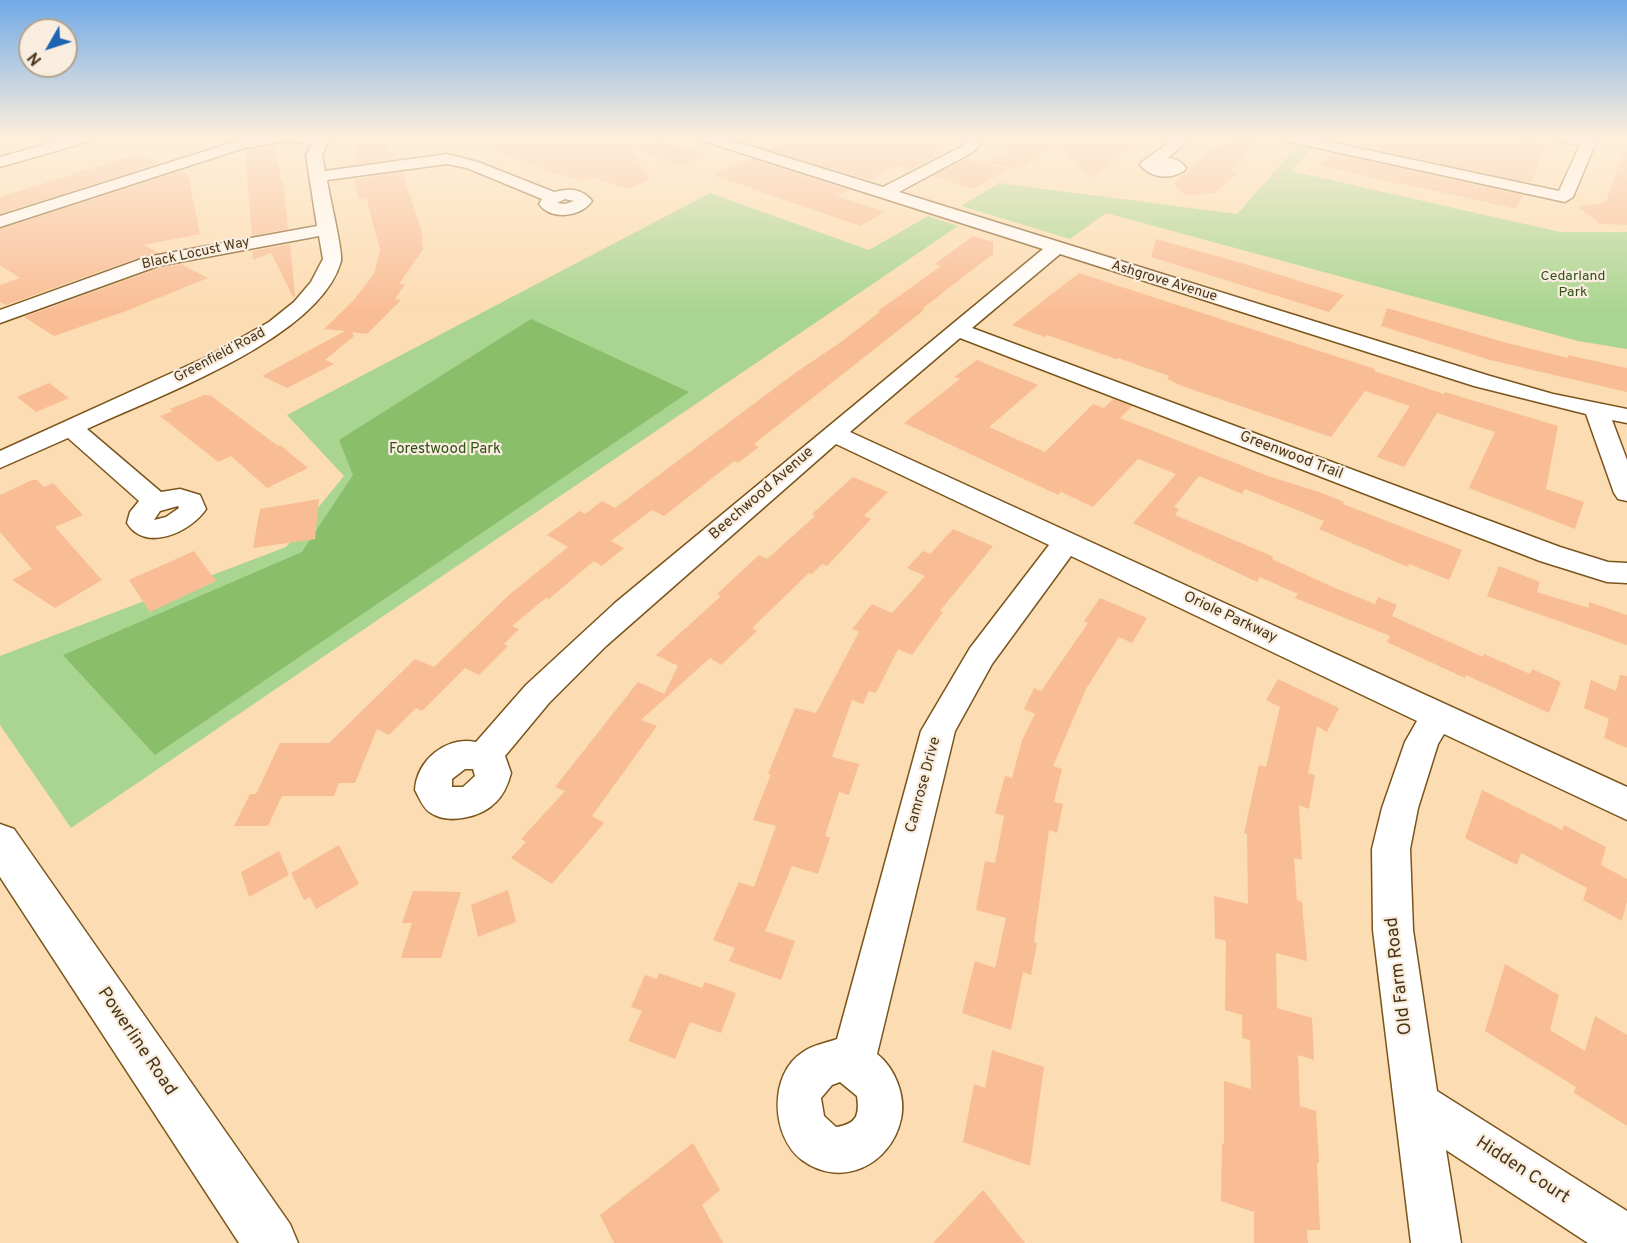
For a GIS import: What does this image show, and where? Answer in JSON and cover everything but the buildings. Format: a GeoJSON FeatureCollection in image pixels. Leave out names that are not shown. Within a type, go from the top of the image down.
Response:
{"type":"FeatureCollection","features":[{"type":"Feature","properties":{"kind":"main road","name":"Powerline Road"},"geometry":{"type":"LineString","coordinates":[[0,842],[272,1243]]}},
{"type":"Feature","properties":{"kind":"street"},"geometry":{"type":"LineString","coordinates":[[0,222],[83,195]]}},
{"type":"Feature","properties":{"kind":"street","name":"Greenfield Road"},"geometry":{"type":"LineString","coordinates":[[0,460],[235,351],[290,314],[316,290],[329,270],[332,259],[321,195]]}},
{"type":"Feature","properties":{"kind":"street"},"geometry":{"type":"LineString","coordinates":[[548,195],[553,197]]}},
{"type":"Feature","properties":{"kind":"street","name":"Ashgrove Avenue"},"geometry":{"type":"LineString","coordinates":[[888,195],[1482,381],[1627,416]]}},
{"type":"Feature","properties":{"kind":"street","name":"Black Locust Way"},"geometry":{"type":"LineString","coordinates":[[0,318],[154,261],[328,229]]}},
{"type":"Feature","properties":{"kind":"street","name":"Beechwood Avenue"},"geometry":{"type":"LineString","coordinates":[[484,757],[526,705],[576,653],[832,433],[1056,248]]}},
{"type":"Feature","properties":{"kind":"street","name":"Greenwood Trail"},"geometry":{"type":"LineString","coordinates":[[957,329],[1561,558],[1607,572],[1627,573]]}},
{"type":"Feature","properties":{"kind":"street"},"geometry":{"type":"LineString","coordinates":[[1596,410],[1627,493]]}},
{"type":"Feature","properties":{"kind":"street"},"geometry":{"type":"LineString","coordinates":[[70,428],[156,502]]}},
{"type":"Feature","properties":{"kind":"street","name":"Oriole Parkway"},"geometry":{"type":"LineString","coordinates":[[832,433],[1068,541],[1627,804]]}},
{"type":"Feature","properties":{"kind":"street","name":"Camrose Drive"},"geometry":{"type":"LineString","coordinates":[[854,1062],[938,731],[957,693],[987,648],[1068,541]]}},
{"type":"Feature","properties":{"kind":"street","name":"Old Farm Road"},"geometry":{"type":"LineString","coordinates":[[1436,1243],[1393,930],[1391,849],[1400,808],[1422,742],[1437,716]]}},
{"type":"Feature","properties":{"kind":"street","name":"Hidden Court"},"geometry":{"type":"LineString","coordinates":[[1416,1103],[1627,1240]]}},
{"type":"Feature","properties":{"kind":"green space","name":"Forestwood Park"},"geometry":{"type":"Polygon","coordinates":[[[706,195],[716,195],[869,250],[928,216],[958,226],[71,828],[0,725],[0,656],[286,547],[344,476],[287,415],[706,195]]]}},
{"type":"Feature","properties":{"kind":"green space","name":"Cedarland Park"},"geometry":{"type":"Polygon","coordinates":[[[979,195],[1091,195],[1237,214],[1254,195],[1397,195],[1560,232],[1627,232],[1627,349],[1578,341],[1106,213],[1070,239],[961,206],[979,195]]]}},
{"type":"Feature","properties":{"kind":"green space"},"geometry":{"type":"Polygon","coordinates":[[[531,319],[689,392],[155,755],[63,655],[302,552],[353,475],[339,440],[531,319]]]}}]}
